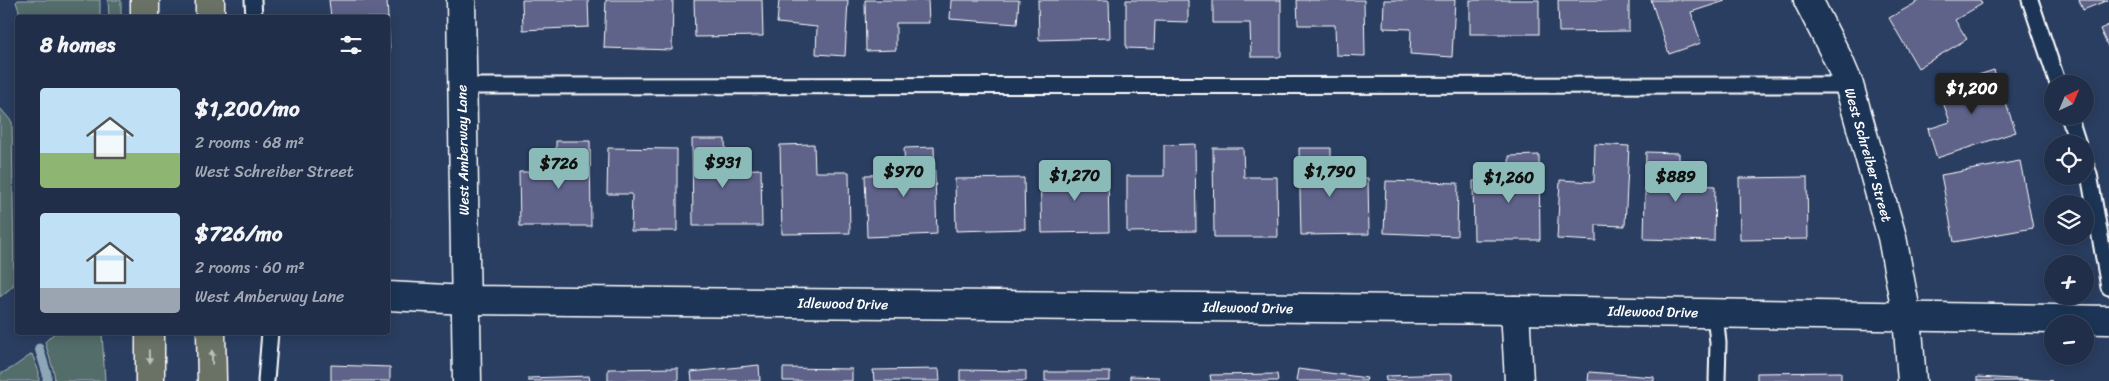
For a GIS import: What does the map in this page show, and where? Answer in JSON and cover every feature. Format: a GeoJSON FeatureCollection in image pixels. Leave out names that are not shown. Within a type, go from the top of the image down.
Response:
{"type":"FeatureCollection","features":[{"type":"Feature","properties":{"kind":"main road"},"geometry":{"type":"LineString","coordinates":[[144,0],[145,15]]}},
{"type":"Feature","properties":{"kind":"main road"},"geometry":{"type":"LineString","coordinates":[[210,0],[210,15]]}},
{"type":"Feature","properties":{"kind":"main road"},"geometry":{"type":"LineString","coordinates":[[150,335],[150,381]]}},
{"type":"Feature","properties":{"kind":"main road"},"geometry":{"type":"LineString","coordinates":[[211,335],[212,381]]}},
{"type":"Feature","properties":{"kind":"street","name":"West Amberway Lane"},"geometry":{"type":"LineString","coordinates":[[461,0],[467,381]]}},
{"type":"Feature","properties":{"kind":"street","name":"West Schreiber Street"},"geometry":{"type":"LineString","coordinates":[[1808,0],[1849,85],[1892,237],[1907,317],[1912,381]]}},
{"type":"Feature","properties":{"kind":"street","name":"Idlewood Drive"},"geometry":{"type":"LineString","coordinates":[[390,296],[466,300],[1515,310],[2109,320]]}},
{"type":"Feature","properties":{"kind":"street"},"geometry":{"type":"LineString","coordinates":[[1515,310],[1519,381]]}},
{"type":"Feature","properties":{"kind":"lane"},"geometry":{"type":"LineString","coordinates":[[254,0],[254,15]]}},
{"type":"Feature","properties":{"kind":"lane"},"geometry":{"type":"LineString","coordinates":[[2030,0],[2055,75]]}},
{"type":"Feature","properties":{"kind":"lane"},"geometry":{"type":"LineString","coordinates":[[462,86],[1849,85]]}},
{"type":"Feature","properties":{"kind":"lane"},"geometry":{"type":"LineString","coordinates":[[2091,185],[2109,287]]}},
{"type":"Feature","properties":{"kind":"lane"},"geometry":{"type":"LineString","coordinates":[[1715,313],[1718,343],[1717,381]]}},
{"type":"Feature","properties":{"kind":"lane"},"geometry":{"type":"LineString","coordinates":[[266,381],[270,335]]}},
{"type":"Feature","properties":{"kind":"green space"},"geometry":{"type":"Polygon","coordinates":[[[18,0],[100,0],[100,15],[20,15],[16,2],[18,0]]]}},
{"type":"Feature","properties":{"kind":"green space"},"geometry":{"type":"Polygon","coordinates":[[[108,0],[121,0],[121,15],[109,15],[108,0]]]}},
{"type":"Feature","properties":{"kind":"green space"},"geometry":{"type":"Polygon","coordinates":[[[0,108],[12,122],[14,277],[13,286],[0,297],[0,108]]]}},
{"type":"Feature","properties":{"kind":"green space"},"geometry":{"type":"Polygon","coordinates":[[[52,335],[102,335],[105,381],[55,381],[45,342],[52,335]]]}},
{"type":"Feature","properties":{"kind":"green space"},"geometry":{"type":"Polygon","coordinates":[[[32,354],[39,372],[39,381],[0,381],[0,374],[32,354]]]}},
{"type":"Feature","properties":{"kind":"building"},"geometry":{"type":"Polygon","coordinates":[[[329,0],[387,0],[388,15],[331,15],[329,0]]]}},
{"type":"Feature","properties":{"kind":"building"},"geometry":{"type":"Polygon","coordinates":[[[522,0],[588,0],[589,27],[523,30],[522,0]]]}},
{"type":"Feature","properties":{"kind":"building"},"geometry":{"type":"Polygon","coordinates":[[[606,0],[673,0],[672,50],[604,48],[606,0]]]}},
{"type":"Feature","properties":{"kind":"building"},"geometry":{"type":"Polygon","coordinates":[[[694,0],[762,0],[763,36],[695,37],[694,0]]]}},
{"type":"Feature","properties":{"kind":"building"},"geometry":{"type":"Polygon","coordinates":[[[779,0],[848,0],[845,56],[816,54],[817,27],[777,23],[779,0]]]}},
{"type":"Feature","properties":{"kind":"building"},"geometry":{"type":"Polygon","coordinates":[[[865,0],[928,0],[929,23],[896,23],[896,50],[866,51],[865,0]]]}},
{"type":"Feature","properties":{"kind":"building"},"geometry":{"type":"Polygon","coordinates":[[[951,0],[1019,0],[1017,24],[950,19],[951,0]]]}},
{"type":"Feature","properties":{"kind":"building"},"geometry":{"type":"Polygon","coordinates":[[[1038,0],[1109,0],[1110,38],[1039,40],[1038,0]]]}},
{"type":"Feature","properties":{"kind":"building"},"geometry":{"type":"Polygon","coordinates":[[[1126,0],[1188,0],[1188,22],[1155,21],[1154,49],[1126,48],[1126,0]]]}},
{"type":"Feature","properties":{"kind":"building"},"geometry":{"type":"Polygon","coordinates":[[[1213,0],[1281,0],[1281,57],[1251,57],[1250,23],[1213,23],[1213,0]]]}},
{"type":"Feature","properties":{"kind":"building"},"geometry":{"type":"Polygon","coordinates":[[[1297,0],[1364,0],[1365,56],[1336,55],[1335,25],[1298,25],[1297,0]]]}},
{"type":"Feature","properties":{"kind":"building"},"geometry":{"type":"Polygon","coordinates":[[[1384,0],[1455,0],[1452,57],[1410,54],[1411,29],[1383,28],[1384,0]]]}},
{"type":"Feature","properties":{"kind":"building"},"geometry":{"type":"Polygon","coordinates":[[[1470,0],[1539,0],[1539,34],[1470,34],[1470,0]]]}},
{"type":"Feature","properties":{"kind":"building"},"geometry":{"type":"Polygon","coordinates":[[[1558,0],[1629,0],[1629,31],[1559,32],[1558,0]]]}},
{"type":"Feature","properties":{"kind":"building"},"geometry":{"type":"Polygon","coordinates":[[[1651,0],[1725,1],[1691,12],[1701,43],[1669,54],[1651,0]]]}},
{"type":"Feature","properties":{"kind":"building"},"geometry":{"type":"Polygon","coordinates":[[[1921,0],[1980,0],[1982,4],[1955,20],[1967,39],[1918,68],[1889,18],[1921,0]]]}},
{"type":"Feature","properties":{"kind":"building"},"geometry":{"type":"Polygon","coordinates":[[[2079,0],[2108,0],[2083,10],[2079,0]]]}},
{"type":"Feature","properties":{"kind":"building"},"geometry":{"type":"Polygon","coordinates":[[[2109,25],[2109,49],[2100,29],[2109,25]]]}},
{"type":"Feature","properties":{"kind":"building"},"geometry":{"type":"Polygon","coordinates":[[[1994,70],[2016,132],[1937,158],[1928,129],[1950,122],[1938,88],[1994,70]]]}},
{"type":"Feature","properties":{"kind":"building"},"geometry":{"type":"Polygon","coordinates":[[[692,139],[725,139],[726,170],[761,169],[762,226],[693,226],[692,139]]]}},
{"type":"Feature","properties":{"kind":"building"},"geometry":{"type":"Polygon","coordinates":[[[556,141],[590,141],[591,226],[520,226],[519,172],[556,172],[556,141]]]}},
{"type":"Feature","properties":{"kind":"building"},"geometry":{"type":"Polygon","coordinates":[[[814,144],[815,172],[849,172],[850,233],[782,234],[780,145],[814,144]]]}},
{"type":"Feature","properties":{"kind":"building"},"geometry":{"type":"Polygon","coordinates":[[[1195,144],[1196,231],[1127,232],[1127,176],[1164,176],[1164,145],[1195,144]]]}},
{"type":"Feature","properties":{"kind":"building"},"geometry":{"type":"Polygon","coordinates":[[[1595,144],[1629,146],[1625,226],[1596,225],[1596,241],[1557,239],[1560,180],[1594,182],[1595,144]]]}},
{"type":"Feature","properties":{"kind":"building"},"geometry":{"type":"Polygon","coordinates":[[[934,147],[937,234],[867,237],[865,175],[905,174],[904,148],[934,147]]]}},
{"type":"Feature","properties":{"kind":"building"},"geometry":{"type":"Polygon","coordinates":[[[608,148],[677,149],[677,231],[631,231],[632,194],[607,194],[608,148]]]}},
{"type":"Feature","properties":{"kind":"building"},"geometry":{"type":"Polygon","coordinates":[[[1213,148],[1243,148],[1244,177],[1277,177],[1278,237],[1214,237],[1213,148]]]}},
{"type":"Feature","properties":{"kind":"building"},"geometry":{"type":"Polygon","coordinates":[[[1299,148],[1331,148],[1331,179],[1368,178],[1369,234],[1301,235],[1299,148]]]}},
{"type":"Feature","properties":{"kind":"building"},"geometry":{"type":"Polygon","coordinates":[[[1646,152],[1679,153],[1679,184],[1715,186],[1714,241],[1644,239],[1646,152]]]}},
{"type":"Feature","properties":{"kind":"building"},"geometry":{"type":"Polygon","coordinates":[[[1539,155],[1540,240],[1474,240],[1473,181],[1510,181],[1509,156],[1539,155]]]}},
{"type":"Feature","properties":{"kind":"building"},"geometry":{"type":"Polygon","coordinates":[[[2020,161],[2033,228],[1954,242],[1941,175],[2020,161]]]}},
{"type":"Feature","properties":{"kind":"building"},"geometry":{"type":"Polygon","coordinates":[[[1108,172],[1109,232],[1042,233],[1040,173],[1108,172]]]}},
{"type":"Feature","properties":{"kind":"building"},"geometry":{"type":"Polygon","coordinates":[[[1807,177],[1808,239],[1740,240],[1739,178],[1807,177]]]}},
{"type":"Feature","properties":{"kind":"building"},"geometry":{"type":"Polygon","coordinates":[[[1024,178],[1025,229],[956,231],[955,179],[1024,178]]]}},
{"type":"Feature","properties":{"kind":"building"},"geometry":{"type":"Polygon","coordinates":[[[1386,181],[1458,183],[1457,236],[1384,233],[1386,181]]]}},
{"type":"Feature","properties":{"kind":"building"},"geometry":{"type":"Polygon","coordinates":[[[331,365],[390,367],[390,381],[331,381],[331,365]]]}},
{"type":"Feature","properties":{"kind":"building"},"geometry":{"type":"Polygon","coordinates":[[[759,365],[760,381],[692,381],[691,372],[759,365]]]}},
{"type":"Feature","properties":{"kind":"building"},"geometry":{"type":"Polygon","coordinates":[[[678,368],[678,381],[608,381],[608,369],[678,368]]]}},
{"type":"Feature","properties":{"kind":"building"},"geometry":{"type":"Polygon","coordinates":[[[783,368],[852,369],[852,381],[783,381],[783,368]]]}},
{"type":"Feature","properties":{"kind":"building"},"geometry":{"type":"Polygon","coordinates":[[[939,369],[940,381],[874,381],[873,370],[939,369]]]}},
{"type":"Feature","properties":{"kind":"building"},"geometry":{"type":"Polygon","coordinates":[[[1298,369],[1367,378],[1366,381],[1296,381],[1298,369]]]}},
{"type":"Feature","properties":{"kind":"building"},"geometry":{"type":"Polygon","coordinates":[[[960,370],[1026,371],[1026,381],[960,381],[960,370]]]}},
{"type":"Feature","properties":{"kind":"building"},"geometry":{"type":"Polygon","coordinates":[[[1045,372],[1110,372],[1110,381],[1045,381],[1045,372]]]}},
{"type":"Feature","properties":{"kind":"building"},"geometry":{"type":"Polygon","coordinates":[[[1589,372],[1654,377],[1654,381],[1588,381],[1589,372]]]}},
{"type":"Feature","properties":{"kind":"building"},"geometry":{"type":"Polygon","coordinates":[[[1841,372],[1841,381],[1757,381],[1757,373],[1841,372]]]}},
{"type":"Feature","properties":{"kind":"building"},"geometry":{"type":"Polygon","coordinates":[[[1277,374],[1278,381],[1211,381],[1210,375],[1277,374]]]}},
{"type":"Feature","properties":{"kind":"building"},"geometry":{"type":"Polygon","coordinates":[[[1452,374],[1452,381],[1386,381],[1385,376],[1452,374]]]}},
{"type":"Feature","properties":{"kind":"building"},"geometry":{"type":"Polygon","coordinates":[[[589,376],[590,381],[528,381],[528,378],[589,376]]]}},
{"type":"Feature","properties":{"kind":"building"},"geometry":{"type":"Polygon","coordinates":[[[1130,376],[1159,377],[1159,381],[1130,381],[1130,376]]]}},
{"type":"Feature","properties":{"kind":"building"},"geometry":{"type":"Polygon","coordinates":[[[1977,377],[2052,381],[1977,381],[1977,377]]]}},
{"type":"Feature","properties":{"kind":"waterway"},"geometry":{"type":"LineString","coordinates":[[39,348],[47,374],[47,381]]}}]}
